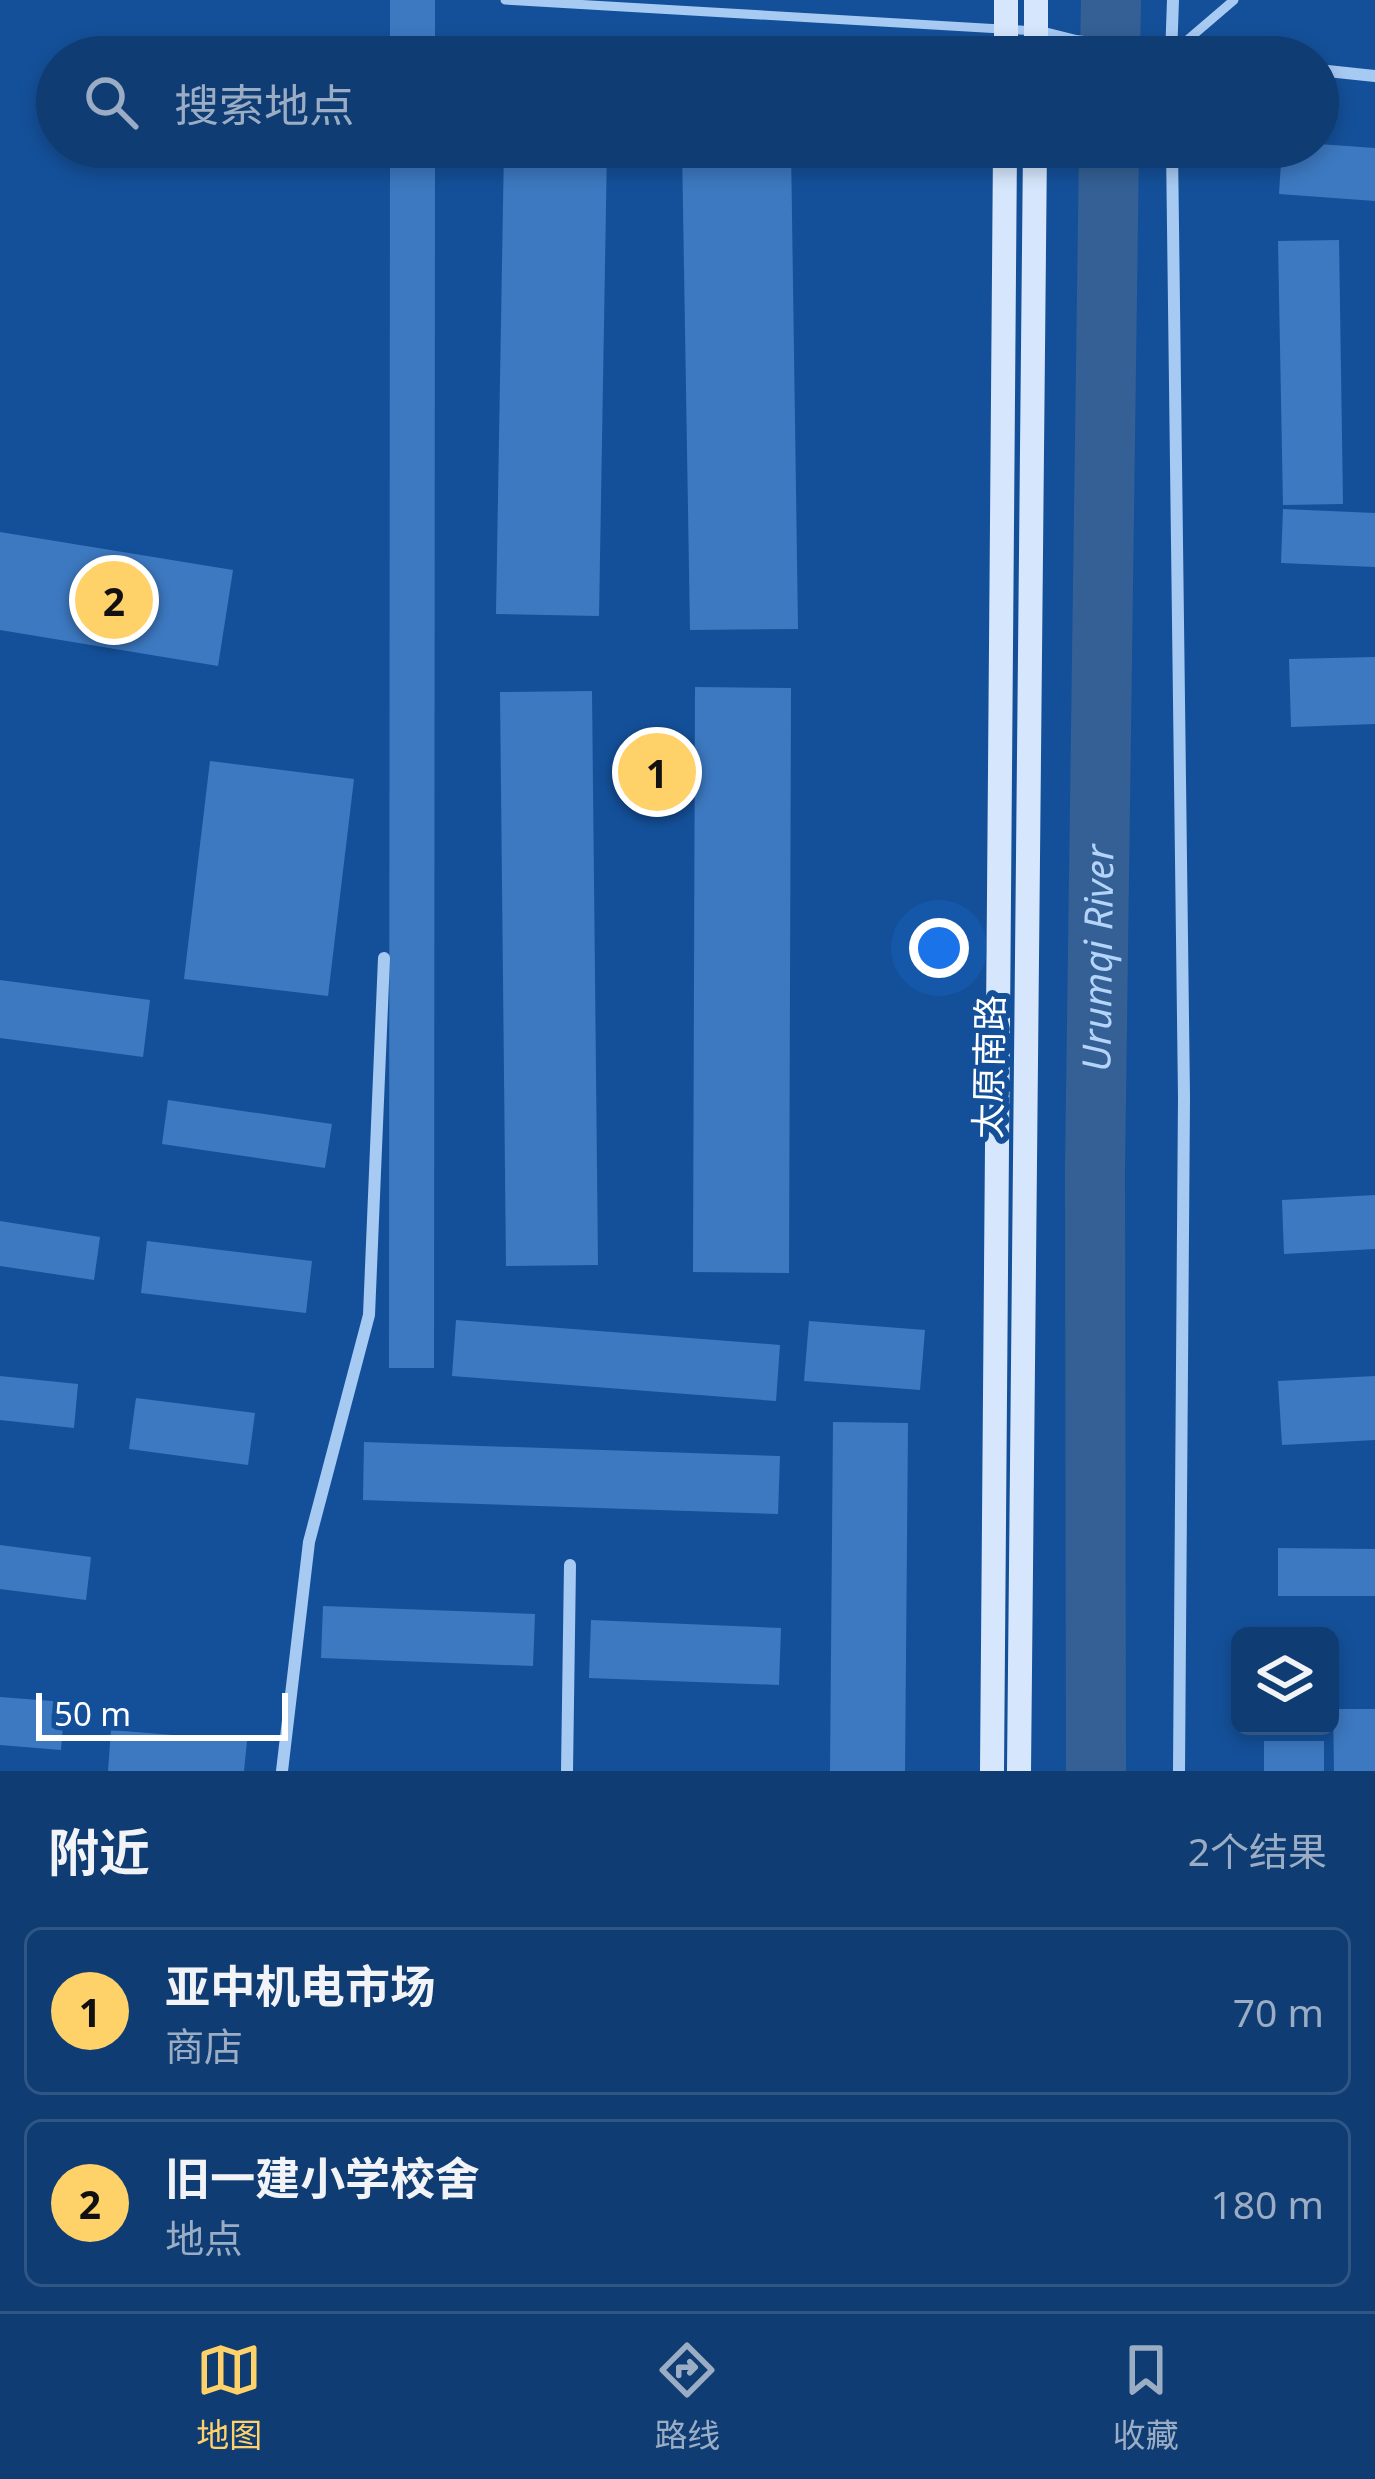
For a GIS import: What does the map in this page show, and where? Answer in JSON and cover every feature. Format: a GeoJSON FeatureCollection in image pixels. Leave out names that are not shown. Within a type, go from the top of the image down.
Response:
{"type":"FeatureCollection","features":[{"type":"Feature","properties":{"kind":"main road"},"geometry":{"type":"LineString","coordinates":[[1006,0],[1006,36]]}},
{"type":"Feature","properties":{"kind":"main road"},"geometry":{"type":"LineString","coordinates":[[1036,0],[1036,36]]}},
{"type":"Feature","properties":{"kind":"main road"},"geometry":{"type":"LineString","coordinates":[[992,1771],[1005,168]]}},
{"type":"Feature","properties":{"kind":"main road","name":"太原南路"},"geometry":{"type":"LineString","coordinates":[[1019,1771],[1035,168]]}},
{"type":"Feature","properties":{"kind":"street"},"geometry":{"type":"LineString","coordinates":[[1172,36],[1173,0]]}},
{"type":"Feature","properties":{"kind":"street"},"geometry":{"type":"LineString","coordinates":[[1036,31],[1056,36]]}},
{"type":"Feature","properties":{"kind":"street"},"geometry":{"type":"LineString","coordinates":[[1339,72],[1375,76]]}},
{"type":"Feature","properties":{"kind":"street"},"geometry":{"type":"LineString","coordinates":[[1172,168],[1184,1097],[1178,1771]]}},
{"type":"Feature","properties":{"kind":"street"},"geometry":{"type":"LineString","coordinates":[[282,1771],[309,1542],[369,1316],[384,958]]}},
{"type":"Feature","properties":{"kind":"street"},"geometry":{"type":"LineString","coordinates":[[567,1771],[570,1565]]}},
{"type":"Feature","properties":{"kind":"lane"},"geometry":{"type":"LineString","coordinates":[[505,0],[1036,31]]}},
{"type":"Feature","properties":{"kind":"lane"},"geometry":{"type":"LineString","coordinates":[[1194,36],[1234,0]]}},
{"type":"Feature","properties":{"kind":"building"},"geometry":{"type":"Polygon","coordinates":[[[390,0],[435,0],[435,36],[390,36],[390,0]]]}},
{"type":"Feature","properties":{"kind":"building"},"geometry":{"type":"Polygon","coordinates":[[[1339,145],[1375,148],[1375,201],[1279,194],[1281,168],[1339,168],[1339,145]]]}},
{"type":"Feature","properties":{"kind":"building"},"geometry":{"type":"Polygon","coordinates":[[[390,168],[435,168],[434,1368],[389,1368],[390,168]]]}},
{"type":"Feature","properties":{"kind":"building"},"geometry":{"type":"Polygon","coordinates":[[[504,168],[607,168],[599,616],[496,614],[504,168]]]}},
{"type":"Feature","properties":{"kind":"building"},"geometry":{"type":"Polygon","coordinates":[[[682,168],[791,168],[798,629],[690,630],[682,168]]]}},
{"type":"Feature","properties":{"kind":"building"},"geometry":{"type":"Polygon","coordinates":[[[1339,240],[1343,504],[1283,505],[1278,241],[1339,240]]]}},
{"type":"Feature","properties":{"kind":"building"},"geometry":{"type":"Polygon","coordinates":[[[1283,509],[1375,513],[1375,567],[1281,563],[1283,509]]]}},
{"type":"Feature","properties":{"kind":"building"},"geometry":{"type":"Polygon","coordinates":[[[0,532],[233,570],[218,666],[0,630],[0,532]]]}},
{"type":"Feature","properties":{"kind":"building"},"geometry":{"type":"Polygon","coordinates":[[[1375,657],[1375,724],[1291,727],[1289,659],[1375,657]]]}},
{"type":"Feature","properties":{"kind":"building"},"geometry":{"type":"Polygon","coordinates":[[[695,687],[791,688],[789,1273],[693,1272],[695,687]]]}},
{"type":"Feature","properties":{"kind":"building"},"geometry":{"type":"Polygon","coordinates":[[[592,691],[598,1265],[506,1266],[500,692],[592,691]]]}},
{"type":"Feature","properties":{"kind":"building"},"geometry":{"type":"Polygon","coordinates":[[[210,761],[354,779],[328,996],[184,979],[210,761]]]}},
{"type":"Feature","properties":{"kind":"building"},"geometry":{"type":"Polygon","coordinates":[[[0,980],[150,1000],[143,1057],[0,1038],[0,980]]]}},
{"type":"Feature","properties":{"kind":"building"},"geometry":{"type":"Polygon","coordinates":[[[168,1100],[332,1124],[325,1168],[162,1144],[168,1100]]]}},
{"type":"Feature","properties":{"kind":"building"},"geometry":{"type":"Polygon","coordinates":[[[1375,1195],[1375,1249],[1284,1254],[1282,1200],[1375,1195]]]}},
{"type":"Feature","properties":{"kind":"building"},"geometry":{"type":"Polygon","coordinates":[[[0,1221],[100,1237],[94,1280],[0,1266],[0,1221]]]}},
{"type":"Feature","properties":{"kind":"building"},"geometry":{"type":"Polygon","coordinates":[[[147,1241],[312,1261],[306,1313],[141,1293],[147,1241]]]}},
{"type":"Feature","properties":{"kind":"building"},"geometry":{"type":"Polygon","coordinates":[[[456,1320],[780,1345],[776,1401],[452,1376],[456,1320]]]}},
{"type":"Feature","properties":{"kind":"building"},"geometry":{"type":"Polygon","coordinates":[[[809,1321],[925,1330],[920,1390],[804,1381],[809,1321]]]}},
{"type":"Feature","properties":{"kind":"building"},"geometry":{"type":"Polygon","coordinates":[[[0,1376],[78,1384],[74,1428],[0,1420],[0,1376]]]}},
{"type":"Feature","properties":{"kind":"building"},"geometry":{"type":"Polygon","coordinates":[[[1375,1376],[1375,1440],[1282,1445],[1278,1381],[1375,1376]]]}},
{"type":"Feature","properties":{"kind":"building"},"geometry":{"type":"Polygon","coordinates":[[[136,1398],[255,1413],[248,1465],[129,1449],[136,1398]]]}},
{"type":"Feature","properties":{"kind":"building"},"geometry":{"type":"Polygon","coordinates":[[[833,1422],[908,1423],[905,1771],[830,1771],[833,1422]]]}},
{"type":"Feature","properties":{"kind":"building"},"geometry":{"type":"Polygon","coordinates":[[[364,1442],[780,1456],[778,1514],[363,1500],[364,1442]]]}},
{"type":"Feature","properties":{"kind":"building"},"geometry":{"type":"Polygon","coordinates":[[[0,1545],[91,1557],[86,1600],[0,1589],[0,1545]]]}},
{"type":"Feature","properties":{"kind":"building"},"geometry":{"type":"Polygon","coordinates":[[[1278,1548],[1375,1549],[1375,1596],[1278,1596],[1278,1548]]]}},
{"type":"Feature","properties":{"kind":"building"},"geometry":{"type":"Polygon","coordinates":[[[323,1606],[535,1614],[533,1666],[321,1658],[323,1606]]]}},
{"type":"Feature","properties":{"kind":"building"},"geometry":{"type":"Polygon","coordinates":[[[591,1620],[781,1628],[779,1685],[589,1678],[591,1620]]]}},
{"type":"Feature","properties":{"kind":"building"},"geometry":{"type":"Polygon","coordinates":[[[0,1697],[65,1702],[61,1750],[0,1745],[0,1697]]]}},
{"type":"Feature","properties":{"kind":"building"},"geometry":{"type":"Polygon","coordinates":[[[1339,1709],[1375,1709],[1375,1771],[1334,1771],[1339,1709]]]}},
{"type":"Feature","properties":{"kind":"building"},"geometry":{"type":"Polygon","coordinates":[[[111,1730],[247,1741],[244,1771],[108,1771],[111,1730]]]}},
{"type":"Feature","properties":{"kind":"building"},"geometry":{"type":"Polygon","coordinates":[[[1264,1741],[1324,1741],[1324,1771],[1264,1771],[1264,1741]]]}},
{"type":"Feature","properties":{"kind":"waterway","name":"Urumqi River"},"geometry":{"type":"LineString","coordinates":[[1110,36],[1111,0]]}},
{"type":"Feature","properties":{"kind":"waterway","name":"Urumqi River"},"geometry":{"type":"LineString","coordinates":[[1096,1771],[1095,1169],[1109,168]]}},
{"type":"Feature","properties":{"kind":"place","name":"旧一建小学校舍"},"geometry":{"type":"Point","coordinates":[114,600]}},
{"type":"Feature","properties":{"kind":"place","name":"亚中机电市场"},"geometry":{"type":"Point","coordinates":[657,772]}}]}
